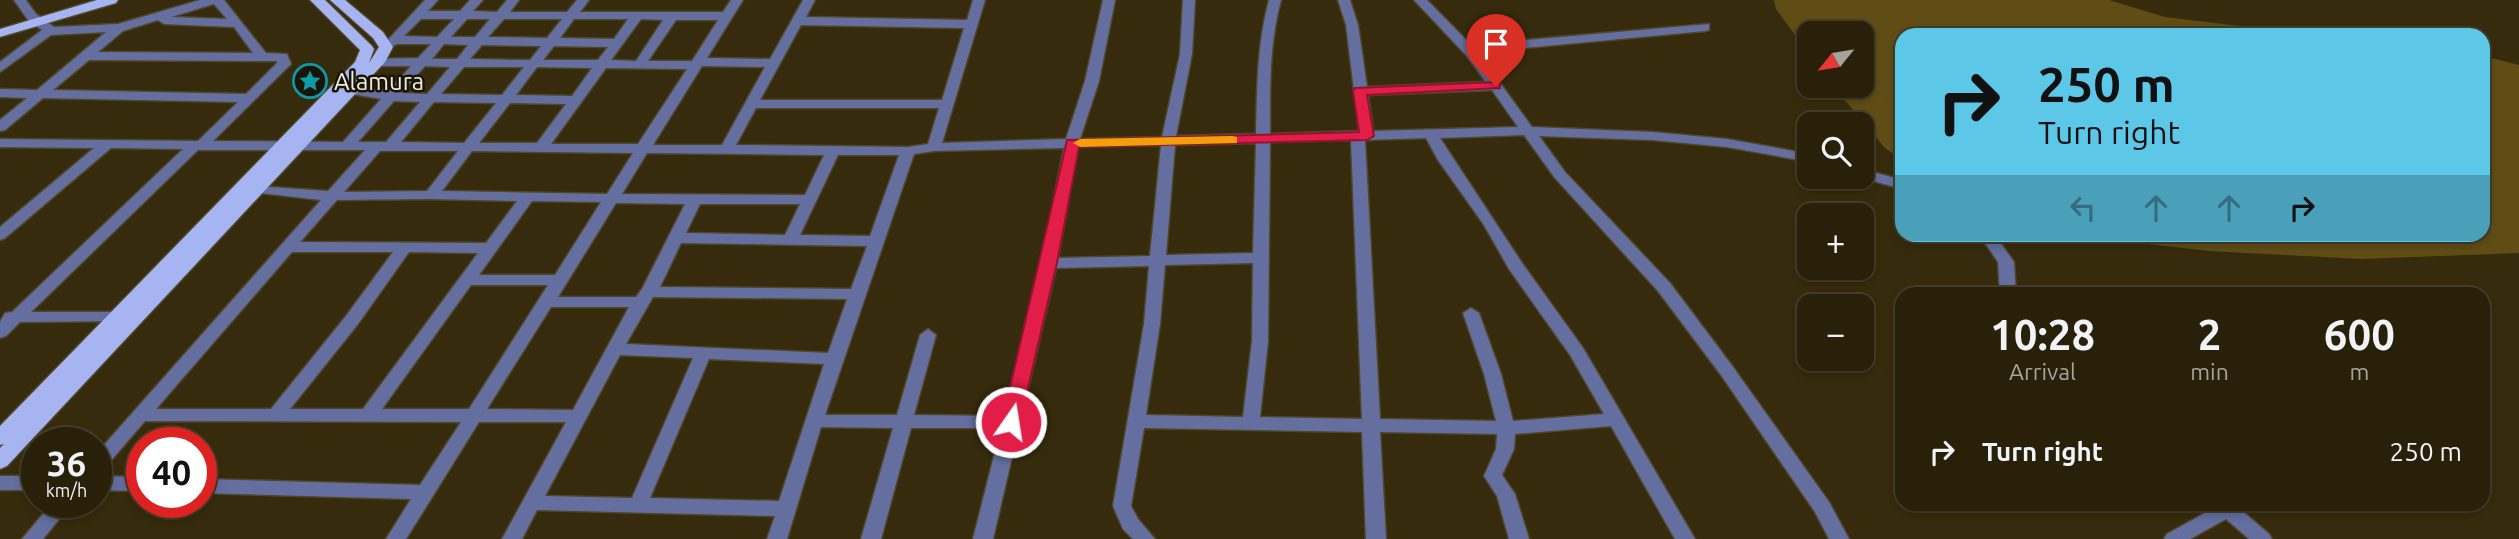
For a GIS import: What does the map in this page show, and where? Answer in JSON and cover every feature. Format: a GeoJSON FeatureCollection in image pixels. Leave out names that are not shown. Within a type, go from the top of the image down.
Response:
{"type":"FeatureCollection","features":[{"type":"Feature","properties":{"kind":"main road"},"geometry":{"type":"LineString","coordinates":[[0,27],[41,26],[91,0]]}},
{"type":"Feature","properties":{"kind":"main road"},"geometry":{"type":"LineString","coordinates":[[0,33],[41,26],[111,0]]}},
{"type":"Feature","properties":{"kind":"main road"},"geometry":{"type":"LineString","coordinates":[[0,439],[362,63],[367,49],[317,0]]}},
{"type":"Feature","properties":{"kind":"main road"},"geometry":{"type":"LineString","coordinates":[[0,461],[260,189],[352,90],[386,49],[378,35],[337,0]]}},
{"type":"Feature","properties":{"kind":"street"},"geometry":{"type":"LineString","coordinates":[[20,0],[41,26]]}},
{"type":"Feature","properties":{"kind":"street"},"geometry":{"type":"LineString","coordinates":[[0,52],[41,26],[119,28],[215,0],[238,23],[262,56]]}},
{"type":"Feature","properties":{"kind":"street"},"geometry":{"type":"LineString","coordinates":[[386,49],[432,0]]}},
{"type":"Feature","properties":{"kind":"street"},"geometry":{"type":"LineString","coordinates":[[348,145],[477,0]]}},
{"type":"Feature","properties":{"kind":"street"},"geometry":{"type":"LineString","coordinates":[[112,447],[330,198],[429,98],[513,0]]}},
{"type":"Feature","properties":{"kind":"street"},"geometry":{"type":"LineString","coordinates":[[430,195],[583,0]]}},
{"type":"Feature","properties":{"kind":"street"},"geometry":{"type":"LineString","coordinates":[[396,539],[737,0]]}},
{"type":"Feature","properties":{"kind":"street"},"geometry":{"type":"LineString","coordinates":[[727,148],[809,0]]}},
{"type":"Feature","properties":{"kind":"street"},"geometry":{"type":"LineString","coordinates":[[933,147],[979,0]]}},
{"type":"Feature","properties":{"kind":"street"},"geometry":{"type":"LineString","coordinates":[[983,539],[1049,263],[1072,143],[1092,81],[1109,0]]}},
{"type":"Feature","properties":{"kind":"street"},"geometry":{"type":"LineString","coordinates":[[1145,539],[1130,524],[1122,506],[1152,324],[1168,142],[1186,54],[1189,0]]}},
{"type":"Feature","properties":{"kind":"street"},"geometry":{"type":"LineString","coordinates":[[1251,422],[1260,341],[1264,61],[1275,0]]}},
{"type":"Feature","properties":{"kind":"street"},"geometry":{"type":"LineString","coordinates":[[1344,0],[1352,25],[1363,136],[1376,539]]}},
{"type":"Feature","properties":{"kind":"street"},"geometry":{"type":"LineString","coordinates":[[1420,0],[1471,52],[1560,174],[1664,287],[1759,416],[1822,507],[1839,539]]}},
{"type":"Feature","properties":{"kind":"street"},"geometry":{"type":"LineString","coordinates":[[418,15],[727,16]]}},
{"type":"Feature","properties":{"kind":"street"},"geometry":{"type":"LineString","coordinates":[[540,149],[636,16]]}},
{"type":"Feature","properties":{"kind":"street"},"geometry":{"type":"LineString","coordinates":[[639,65],[672,16]]}},
{"type":"Feature","properties":{"kind":"street"},"geometry":{"type":"LineString","coordinates":[[149,19],[238,23]]}},
{"type":"Feature","properties":{"kind":"street"},"geometry":{"type":"LineString","coordinates":[[797,21],[972,24]]}},
{"type":"Feature","properties":{"kind":"street"},"geometry":{"type":"LineString","coordinates":[[0,68],[41,26]]}},
{"type":"Feature","properties":{"kind":"street"},"geometry":{"type":"LineString","coordinates":[[1471,52],[1705,27]]}},
{"type":"Feature","properties":{"kind":"street"},"geometry":{"type":"LineString","coordinates":[[0,127],[119,28]]}},
{"type":"Feature","properties":{"kind":"street"},"geometry":{"type":"LineString","coordinates":[[386,49],[441,40],[617,43]]}},
{"type":"Feature","properties":{"kind":"street"},"geometry":{"type":"LineString","coordinates":[[386,49],[422,62],[639,65],[774,63]]}},
{"type":"Feature","properties":{"kind":"street"},"geometry":{"type":"LineString","coordinates":[[0,332],[7,317],[250,98],[284,64],[282,57],[262,56],[86,57]]}},
{"type":"Feature","properties":{"kind":"street"},"geometry":{"type":"LineString","coordinates":[[1360,91],[1496,86]]}},
{"type":"Feature","properties":{"kind":"street"},"geometry":{"type":"LineString","coordinates":[[352,90],[391,97],[575,100]]}},
{"type":"Feature","properties":{"kind":"street"},"geometry":{"type":"LineString","coordinates":[[0,93],[250,98]]}},
{"type":"Feature","properties":{"kind":"street"},"geometry":{"type":"LineString","coordinates":[[751,104],[947,104]]}},
{"type":"Feature","properties":{"kind":"street"},"geometry":{"type":"LineString","coordinates":[[0,143],[908,151],[933,147],[1529,131],[1652,136],[1727,143],[1797,156]]}},
{"type":"Feature","properties":{"kind":"street"},"geometry":{"type":"LineString","coordinates":[[1430,134],[1522,275],[1577,352],[1685,539]]}},
{"type":"Feature","properties":{"kind":"street"},"geometry":{"type":"LineString","coordinates":[[0,235],[107,144]]}},
{"type":"Feature","properties":{"kind":"street"},"geometry":{"type":"LineString","coordinates":[[790,240],[834,149]]}},
{"type":"Feature","properties":{"kind":"street"},"geometry":{"type":"LineString","coordinates":[[777,539],[813,421],[908,151]]}},
{"type":"Feature","properties":{"kind":"street"},"geometry":{"type":"LineString","coordinates":[[1874,176],[1895,182]]}},
{"type":"Feature","properties":{"kind":"street"},"geometry":{"type":"LineString","coordinates":[[260,189],[297,196],[330,198],[430,195],[694,201],[810,199]]}},
{"type":"Feature","properties":{"kind":"street"},"geometry":{"type":"LineString","coordinates":[[368,416],[527,197]]}},
{"type":"Feature","properties":{"kind":"street"},"geometry":{"type":"LineString","coordinates":[[512,539],[577,416],[677,238],[694,201]]}},
{"type":"Feature","properties":{"kind":"street"},"geometry":{"type":"LineString","coordinates":[[677,238],[876,241]]}},
{"type":"Feature","properties":{"kind":"street"},"geometry":{"type":"LineString","coordinates":[[1992,242],[2006,262],[2008,287]]}},
{"type":"Feature","properties":{"kind":"street"},"geometry":{"type":"LineString","coordinates":[[288,247],[489,248]]}},
{"type":"Feature","properties":{"kind":"street"},"geometry":{"type":"LineString","coordinates":[[274,417],[405,247]]}},
{"type":"Feature","properties":{"kind":"street"},"geometry":{"type":"LineString","coordinates":[[1049,263],[1261,258]]}},
{"type":"Feature","properties":{"kind":"street"},"geometry":{"type":"LineString","coordinates":[[467,280],[559,280]]}},
{"type":"Feature","properties":{"kind":"street"},"geometry":{"type":"LineString","coordinates":[[546,302],[644,297],[857,294]]}},
{"type":"Feature","properties":{"kind":"street"},"geometry":{"type":"LineString","coordinates":[[1471,313],[1495,384],[1505,428],[1506,451],[1495,467],[1493,477],[1506,494],[1519,539]]}},
{"type":"Feature","properties":{"kind":"street"},"geometry":{"type":"LineString","coordinates":[[7,317],[117,317]]}},
{"type":"Feature","properties":{"kind":"street"},"geometry":{"type":"LineString","coordinates":[[871,539],[928,335]]}},
{"type":"Feature","properties":{"kind":"street"},"geometry":{"type":"LineString","coordinates":[[616,349],[834,359]]}},
{"type":"Feature","properties":{"kind":"street"},"geometry":{"type":"LineString","coordinates":[[638,505],[703,354]]}},
{"type":"Feature","properties":{"kind":"street"},"geometry":{"type":"LineString","coordinates":[[140,415],[577,416]]}},
{"type":"Feature","properties":{"kind":"street"},"geometry":{"type":"LineString","coordinates":[[1137,421],[1505,428],[1616,419]]}},
{"type":"Feature","properties":{"kind":"street"},"geometry":{"type":"LineString","coordinates":[[813,421],[1011,422]]}},
{"type":"Feature","properties":{"kind":"street"},"geometry":{"type":"LineString","coordinates":[[0,483],[21,483]]}},
{"type":"Feature","properties":{"kind":"street"},"geometry":{"type":"LineString","coordinates":[[217,486],[426,492]]}},
{"type":"Feature","properties":{"kind":"street"},"geometry":{"type":"LineString","coordinates":[[532,503],[788,509]]}},
{"type":"Feature","properties":{"kind":"street"},"geometry":{"type":"LineString","coordinates":[[2174,539],[2218,511]]}},
{"type":"Feature","properties":{"kind":"street"},"geometry":{"type":"LineString","coordinates":[[2229,511],[2262,539]]}},
{"type":"Feature","properties":{"kind":"street"},"geometry":{"type":"LineString","coordinates":[[32,539],[50,518]]}},
{"type":"Feature","properties":{"kind":"shaded area"},"geometry":{"type":"Polygon","coordinates":[[[1774,0],[2109,0],[2165,17],[2257,28],[1895,28],[1895,155],[1874,135],[1874,112],[1855,112],[1843,98],[1874,98],[1874,21],[1797,21],[1797,38],[1776,9],[1774,0]]]}},
{"type":"Feature","properties":{"kind":"shaded area"},"geometry":{"type":"Polygon","coordinates":[[[2490,58],[2519,65],[2519,253],[2361,259],[2209,251],[2130,242],[2490,242],[2490,58]]]}},
{"type":"Feature","properties":{"kind":"slow traffic"},"geometry":{"type":"LineString","coordinates":[[1080,143],[1232,140]]}},
{"type":"Feature","properties":{"kind":"place","name":"Alamura"},"geometry":{"type":"Point","coordinates":[310,81]}},
{"type":"Feature","properties":{"kind":"route"},"geometry":{"type":"LineString","coordinates":[[1011,422],[1049,263],[1072,143],[1367,136],[1360,91],[1496,86]]}}]}
